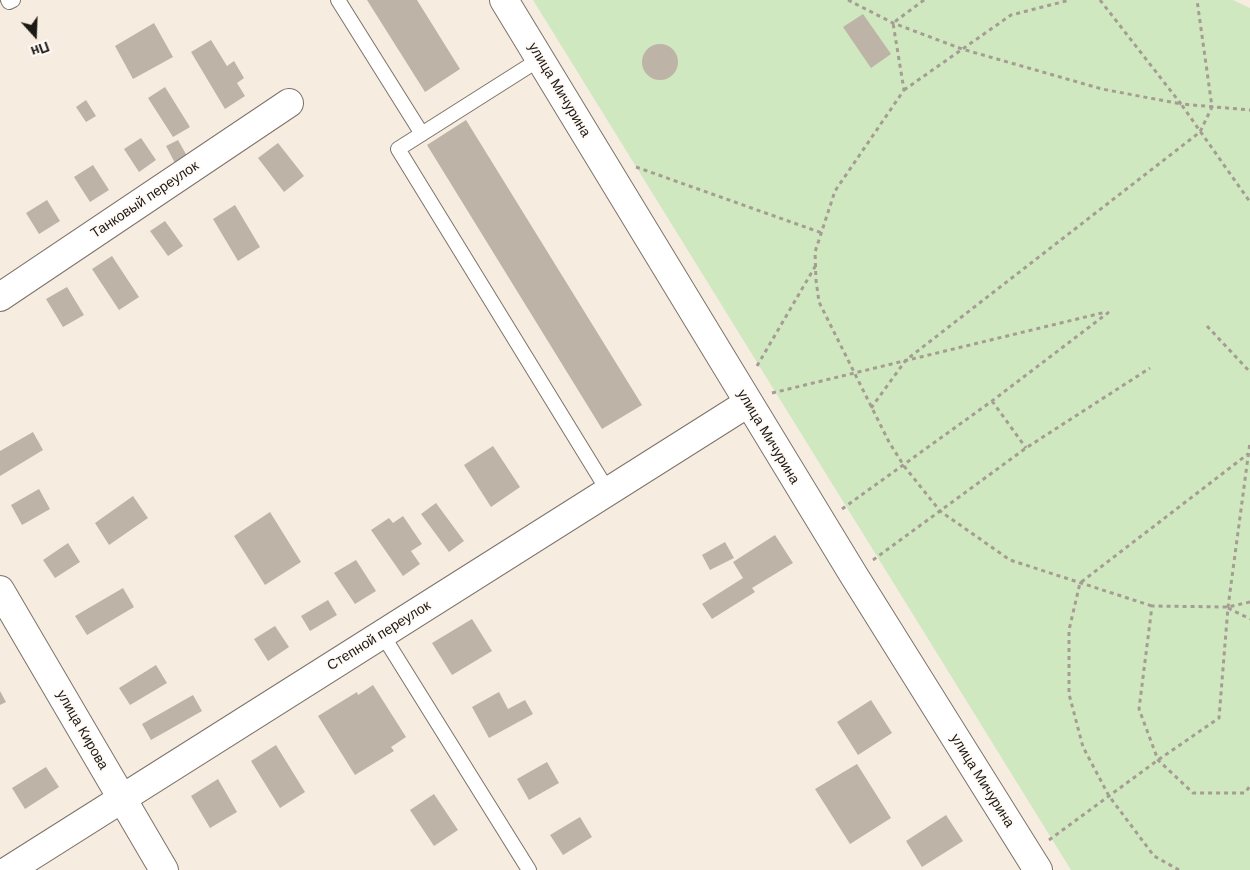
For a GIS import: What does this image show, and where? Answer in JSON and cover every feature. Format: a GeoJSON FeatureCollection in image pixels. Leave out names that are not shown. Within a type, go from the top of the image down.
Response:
{"type":"FeatureCollection","features":[{"type":"Feature","properties":{"kind":"street","name":"улица Мичурина"},"geometry":{"type":"LineString","coordinates":[[504,0],[758,398],[822,523],[1033,862]]}},
{"type":"Feature","properties":{"kind":"street","name":"Танковый переулок"},"geometry":{"type":"LineString","coordinates":[[0,297],[290,103]]}},
{"type":"Feature","properties":{"kind":"street","name":"Степной переулок"},"geometry":{"type":"LineString","coordinates":[[10,870],[758,398]]}},
{"type":"Feature","properties":{"kind":"street","name":"улица Кирова"},"geometry":{"type":"LineString","coordinates":[[0,590],[164,870]]}},
{"type":"Feature","properties":{"kind":"lane"},"geometry":{"type":"LineString","coordinates":[[8,0],[9,2],[12,0]]}},
{"type":"Feature","properties":{"kind":"lane"},"geometry":{"type":"LineString","coordinates":[[338,0],[422,134]]}},
{"type":"Feature","properties":{"kind":"lane"},"geometry":{"type":"LineString","coordinates":[[540,59],[398,149],[608,491]]}},
{"type":"Feature","properties":{"kind":"lane"},"geometry":{"type":"LineString","coordinates":[[382,634],[529,870]]}},
{"type":"Feature","properties":{"kind":"path"},"geometry":{"type":"LineString","coordinates":[[848,0],[893,23],[962,49],[1102,89],[1181,104],[1250,110]]}},
{"type":"Feature","properties":{"kind":"path"},"geometry":{"type":"LineString","coordinates":[[893,23],[924,0]]}},
{"type":"Feature","properties":{"kind":"path"},"geometry":{"type":"LineString","coordinates":[[1070,0],[1011,15],[904,90],[835,190],[815,252],[820,302],[853,373],[889,442],[904,466],[940,511],[1010,560],[1152,606],[1228,607],[1250,602]]}},
{"type":"Feature","properties":{"kind":"path"},"geometry":{"type":"LineString","coordinates":[[1100,0],[1181,104],[1250,202]]}},
{"type":"Feature","properties":{"kind":"path"},"geometry":{"type":"LineString","coordinates":[[871,408],[906,360],[1200,132],[1212,106],[1197,0]]}},
{"type":"Feature","properties":{"kind":"path"},"geometry":{"type":"LineString","coordinates":[[893,23],[904,90]]}},
{"type":"Feature","properties":{"kind":"path"},"geometry":{"type":"LineString","coordinates":[[635,166],[822,233]]}},
{"type":"Feature","properties":{"kind":"path"},"geometry":{"type":"LineString","coordinates":[[754,372],[816,265]]}},
{"type":"Feature","properties":{"kind":"path"},"geometry":{"type":"LineString","coordinates":[[758,398],[906,360],[1109,312],[992,402],[822,523]]}},
{"type":"Feature","properties":{"kind":"path"},"geometry":{"type":"LineString","coordinates":[[1207,326],[1250,372]]}},
{"type":"Feature","properties":{"kind":"path"},"geometry":{"type":"LineString","coordinates":[[853,574],[1026,448],[1150,368]]}},
{"type":"Feature","properties":{"kind":"path"},"geometry":{"type":"LineString","coordinates":[[992,402],[1026,448]]}},
{"type":"Feature","properties":{"kind":"path"},"geometry":{"type":"LineString","coordinates":[[1033,862],[1109,796],[1218,718],[1228,607],[1250,442]]}},
{"type":"Feature","properties":{"kind":"path"},"geometry":{"type":"LineString","coordinates":[[1179,870],[1154,856],[1109,796],[1083,747],[1069,694],[1069,630],[1080,583],[1248,454]]}},
{"type":"Feature","properties":{"kind":"path"},"geometry":{"type":"LineString","coordinates":[[1152,606],[1139,709],[1158,760],[1193,793],[1245,793],[1250,786]]}},
{"type":"Feature","properties":{"kind":"path"},"geometry":{"type":"LineString","coordinates":[[1228,607],[1250,619]]}},
{"type":"Feature","properties":{"kind":"green space"},"geometry":{"type":"Polygon","coordinates":[[[533,0],[1233,0],[1250,8],[1250,870],[1071,870],[533,0]]]}},
{"type":"Feature","properties":{"kind":"building"},"geometry":{"type":"Polygon","coordinates":[[[367,0],[417,0],[460,69],[425,92],[367,0]]]}},
{"type":"Feature","properties":{"kind":"building"},"geometry":{"type":"Polygon","coordinates":[[[863,14],[891,54],[871,68],[843,27],[863,14]]]}},
{"type":"Feature","properties":{"kind":"building"},"geometry":{"type":"Polygon","coordinates":[[[154,23],[173,57],[133,79],[115,46],[154,23]]]}},
{"type":"Feature","properties":{"kind":"building"},"geometry":{"type":"Polygon","coordinates":[[[211,40],[227,66],[234,61],[244,78],[237,83],[245,96],[225,109],[191,52],[211,40]]]}},
{"type":"Feature","properties":{"kind":"building"},"geometry":{"type":"Polygon","coordinates":[[[660,44],[667,45],[673,49],[677,55],[677,69],[673,75],[667,79],[660,80],[653,79],[647,75],[643,69],[642,62],[643,55],[647,49],[653,45],[660,44]]]}},
{"type":"Feature","properties":{"kind":"building"},"geometry":{"type":"Polygon","coordinates":[[[165,87],[190,127],[173,137],[148,98],[165,87]]]}},
{"type":"Feature","properties":{"kind":"building"},"geometry":{"type":"Polygon","coordinates":[[[86,100],[96,116],[86,122],[76,107],[86,100]]]}},
{"type":"Feature","properties":{"kind":"building"},"geometry":{"type":"Polygon","coordinates":[[[466,120],[642,405],[602,429],[427,145],[466,120]]]}},
{"type":"Feature","properties":{"kind":"building"},"geometry":{"type":"Polygon","coordinates":[[[141,138],[156,160],[139,172],[124,149],[141,138]]]}},
{"type":"Feature","properties":{"kind":"building"},"geometry":{"type":"Polygon","coordinates":[[[178,140],[187,156],[175,163],[166,146],[178,140]]]}},
{"type":"Feature","properties":{"kind":"building"},"geometry":{"type":"Polygon","coordinates":[[[278,143],[304,176],[284,192],[258,158],[278,143]]]}},
{"type":"Feature","properties":{"kind":"building"},"geometry":{"type":"Polygon","coordinates":[[[93,165],[109,190],[90,202],[74,177],[93,165]]]}},
{"type":"Feature","properties":{"kind":"building"},"geometry":{"type":"Polygon","coordinates":[[[47,200],[60,221],[39,234],[26,213],[47,200]]]}},
{"type":"Feature","properties":{"kind":"building"},"geometry":{"type":"Polygon","coordinates":[[[235,205],[260,247],[238,261],[213,219],[235,205]]]}},
{"type":"Feature","properties":{"kind":"building"},"geometry":{"type":"Polygon","coordinates":[[[165,221],[183,246],[168,256],[150,231],[165,221]]]}},
{"type":"Feature","properties":{"kind":"building"},"geometry":{"type":"Polygon","coordinates":[[[112,256],[139,297],[119,310],[92,269],[112,256]]]}},
{"type":"Feature","properties":{"kind":"building"},"geometry":{"type":"Polygon","coordinates":[[[67,287],[84,315],[63,327],[46,299],[67,287]]]}},
{"type":"Feature","properties":{"kind":"building"},"geometry":{"type":"Polygon","coordinates":[[[33,432],[43,450],[0,476],[0,451],[33,432]]]}},
{"type":"Feature","properties":{"kind":"building"},"geometry":{"type":"Polygon","coordinates":[[[493,446],[520,487],[491,507],[464,465],[493,446]]]}},
{"type":"Feature","properties":{"kind":"building"},"geometry":{"type":"Polygon","coordinates":[[[39,489],[50,509],[22,525],[11,505],[39,489]]]}},
{"type":"Feature","properties":{"kind":"building"},"geometry":{"type":"Polygon","coordinates":[[[133,496],[148,518],[109,545],[95,523],[133,496]]]}},
{"type":"Feature","properties":{"kind":"building"},"geometry":{"type":"Polygon","coordinates":[[[436,503],[464,541],[449,552],[421,514],[436,503]]]}},
{"type":"Feature","properties":{"kind":"building"},"geometry":{"type":"Polygon","coordinates":[[[270,512],[301,562],[265,585],[234,536],[270,512]]]}},
{"type":"Feature","properties":{"kind":"building"},"geometry":{"type":"Polygon","coordinates":[[[403,516],[422,544],[411,551],[420,564],[403,576],[371,530],[389,518],[393,523],[403,516]]]}},
{"type":"Feature","properties":{"kind":"building"},"geometry":{"type":"Polygon","coordinates":[[[775,535],[793,563],[752,588],[755,592],[712,619],[702,604],[743,578],[733,562],[775,535]]]}},
{"type":"Feature","properties":{"kind":"building"},"geometry":{"type":"Polygon","coordinates":[[[725,542],[734,558],[710,570],[702,555],[725,542]]]}},
{"type":"Feature","properties":{"kind":"building"},"geometry":{"type":"Polygon","coordinates":[[[68,543],[80,562],[55,578],[43,560],[68,543]]]}},
{"type":"Feature","properties":{"kind":"building"},"geometry":{"type":"Polygon","coordinates":[[[356,560],[376,591],[355,604],[334,573],[356,560]]]}},
{"type":"Feature","properties":{"kind":"building"},"geometry":{"type":"Polygon","coordinates":[[[123,588],[134,607],[87,635],[75,616],[123,588]]]}},
{"type":"Feature","properties":{"kind":"building"},"geometry":{"type":"Polygon","coordinates":[[[328,600],[337,615],[310,631],[301,616],[328,600]]]}},
{"type":"Feature","properties":{"kind":"building"},"geometry":{"type":"Polygon","coordinates":[[[472,619],[492,651],[452,675],[432,643],[472,619]]]}},
{"type":"Feature","properties":{"kind":"building"},"geometry":{"type":"Polygon","coordinates":[[[275,626],[289,647],[268,661],[254,639],[275,626]]]}},
{"type":"Feature","properties":{"kind":"building"},"geometry":{"type":"Polygon","coordinates":[[[156,665],[167,683],[130,705],[119,688],[156,665]]]}},
{"type":"Feature","properties":{"kind":"building"},"geometry":{"type":"Polygon","coordinates":[[[373,685],[406,737],[391,747],[394,751],[355,775],[318,716],[357,692],[358,695],[373,685]]]}},
{"type":"Feature","properties":{"kind":"building"},"geometry":{"type":"Polygon","coordinates":[[[0,691],[6,702],[0,705],[0,691]]]}},
{"type":"Feature","properties":{"kind":"building"},"geometry":{"type":"Polygon","coordinates":[[[499,692],[508,709],[525,700],[533,714],[489,738],[472,707],[499,692]]]}},
{"type":"Feature","properties":{"kind":"building"},"geometry":{"type":"Polygon","coordinates":[[[193,695],[202,711],[151,740],[142,724],[193,695]]]}},
{"type":"Feature","properties":{"kind":"building"},"geometry":{"type":"Polygon","coordinates":[[[871,700],[892,733],[858,755],[837,722],[871,700]]]}},
{"type":"Feature","properties":{"kind":"building"},"geometry":{"type":"Polygon","coordinates":[[[276,745],[305,792],[280,808],[251,761],[276,745]]]}},
{"type":"Feature","properties":{"kind":"building"},"geometry":{"type":"Polygon","coordinates":[[[547,762],[559,783],[529,800],[517,779],[547,762]]]}},
{"type":"Feature","properties":{"kind":"building"},"geometry":{"type":"Polygon","coordinates":[[[857,764],[891,818],[850,844],[815,789],[857,764]]]}},
{"type":"Feature","properties":{"kind":"building"},"geometry":{"type":"Polygon","coordinates":[[[46,767],[59,787],[25,809],[12,788],[46,767]]]}},
{"type":"Feature","properties":{"kind":"building"},"geometry":{"type":"Polygon","coordinates":[[[218,779],[237,812],[210,828],[191,796],[218,779]]]}},
{"type":"Feature","properties":{"kind":"building"},"geometry":{"type":"Polygon","coordinates":[[[434,794],[458,830],[434,846],[410,810],[434,794]]]}},
{"type":"Feature","properties":{"kind":"building"},"geometry":{"type":"Polygon","coordinates":[[[946,815],[963,841],[922,867],[906,841],[946,815]]]}},
{"type":"Feature","properties":{"kind":"building"},"geometry":{"type":"Polygon","coordinates":[[[580,817],[592,837],[563,855],[550,835],[580,817]]]}}]}
